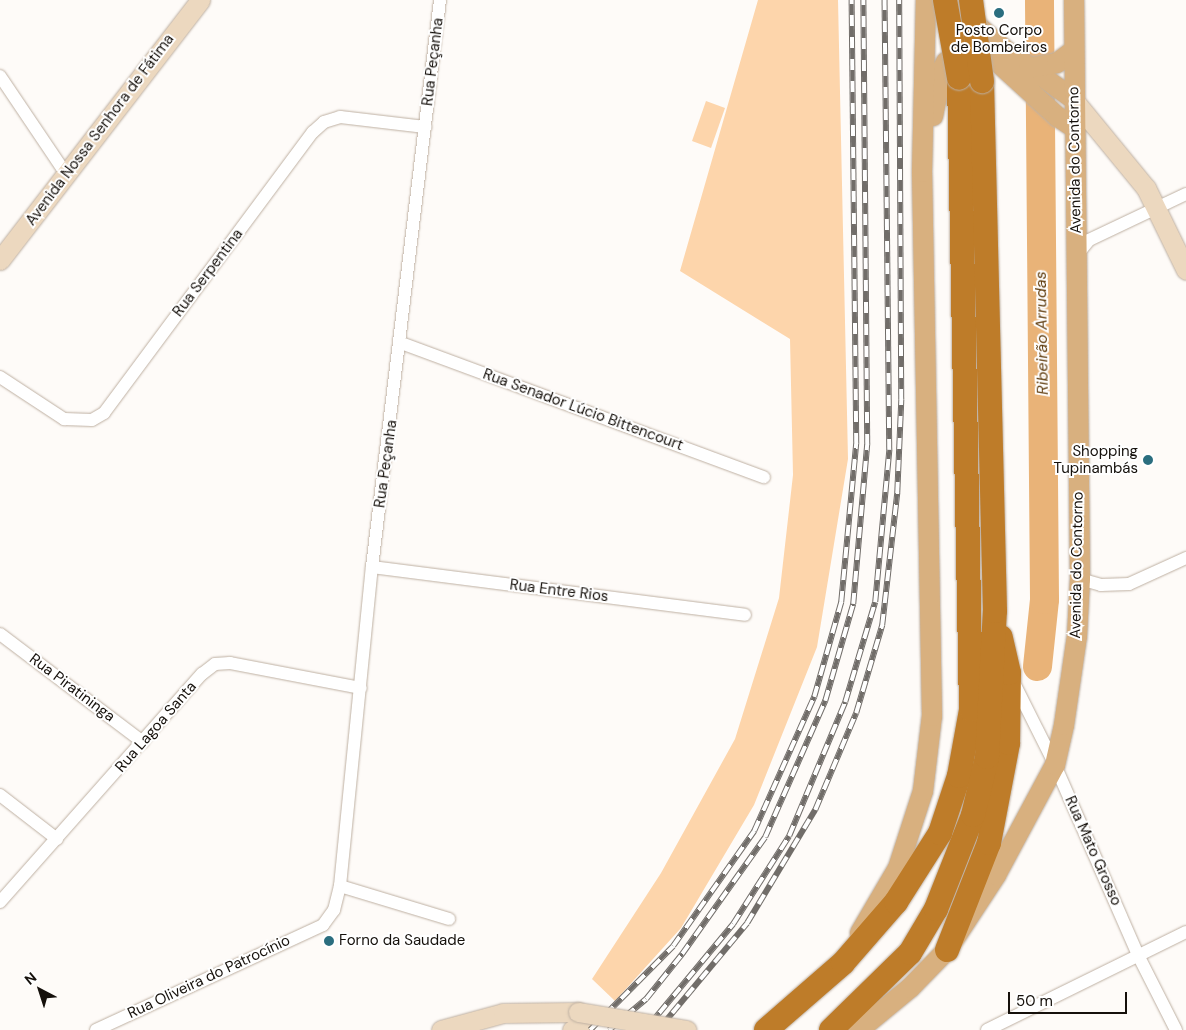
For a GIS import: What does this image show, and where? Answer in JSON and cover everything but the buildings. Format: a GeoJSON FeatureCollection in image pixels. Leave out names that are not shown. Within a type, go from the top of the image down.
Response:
{"type":"FeatureCollection","features":[{"type":"Feature","properties":{"kind":"highway"},"geometry":{"type":"LineString","coordinates":[[831,1030],[910,953],[936,910],[974,815],[987,757],[995,611],[971,79],[946,0]]}},
{"type":"Feature","properties":{"kind":"highway"},"geometry":{"type":"LineString","coordinates":[[766,1030],[843,963],[896,902],[940,833],[959,776],[971,710],[971,0]]}},
{"type":"Feature","properties":{"kind":"highway"},"geometry":{"type":"LineString","coordinates":[[947,950],[989,843],[1008,743],[1009,673],[995,611]]}},
{"type":"Feature","properties":{"kind":"main road"},"geometry":{"type":"LineString","coordinates":[[843,963],[898,868],[923,792],[932,716],[922,172],[926,0]]}},
{"type":"Feature","properties":{"kind":"main road"},"geometry":{"type":"LineString","coordinates":[[946,0],[1066,122]]}},
{"type":"Feature","properties":{"kind":"main road","name":"Avenida do Contorno"},"geometry":{"type":"LineString","coordinates":[[866,1027],[947,950],[996,875],[1055,765],[1070,692],[1080,579],[1077,255],[1066,122],[1072,98],[1074,0]]}},
{"type":"Feature","properties":{"kind":"main road"},"geometry":{"type":"LineString","coordinates":[[1029,68],[1057,64],[1073,51]]}},
{"type":"Feature","properties":{"kind":"main road"},"geometry":{"type":"LineString","coordinates":[[922,172],[942,70],[946,62],[954,57],[990,55],[1005,58],[1029,68],[1050,85],[1072,98]]}},
{"type":"Feature","properties":{"kind":"street","name":"Avenida Nossa Senhora de Fátima"},"geometry":{"type":"LineString","coordinates":[[0,260],[200,0]]}},
{"type":"Feature","properties":{"kind":"street","name":"Rua Peçanha"},"geometry":{"type":"LineString","coordinates":[[323,924],[334,910],[340,886],[372,567],[401,343],[440,0]]}},
{"type":"Feature","properties":{"kind":"street"},"geometry":{"type":"LineString","coordinates":[[0,76],[66,174]]}},
{"type":"Feature","properties":{"kind":"street"},"geometry":{"type":"LineString","coordinates":[[1072,98],[1146,188],[1158,209],[1186,270]]}},
{"type":"Feature","properties":{"kind":"street","name":"Rua Serpentina"},"geometry":{"type":"LineString","coordinates":[[0,377],[64,419],[92,420],[104,413],[313,132],[324,122],[340,117],[425,127]]}},
{"type":"Feature","properties":{"kind":"street"},"geometry":{"type":"LineString","coordinates":[[1077,255],[1088,240],[1158,209],[1186,194]]}},
{"type":"Feature","properties":{"kind":"street","name":"Rua Senador Lúcio Bittencourt"},"geometry":{"type":"LineString","coordinates":[[401,343],[764,476]]}},
{"type":"Feature","properties":{"kind":"street"},"geometry":{"type":"LineString","coordinates":[[1080,579],[1101,585],[1129,584],[1186,558]]}},
{"type":"Feature","properties":{"kind":"street","name":"Rua Entre Rios"},"geometry":{"type":"LineString","coordinates":[[372,567],[745,615]]}},
{"type":"Feature","properties":{"kind":"street","name":"Rua Piratininga"},"geometry":{"type":"LineString","coordinates":[[0,634],[143,742]]}},
{"type":"Feature","properties":{"kind":"street","name":"Rua Lagoa Santa"},"geometry":{"type":"LineString","coordinates":[[0,902],[202,674],[215,664],[230,663],[361,688]]}},
{"type":"Feature","properties":{"kind":"street","name":"Rua Mato Grosso"},"geometry":{"type":"LineString","coordinates":[[1009,673],[1055,765],[1138,955],[1176,1030]]}},
{"type":"Feature","properties":{"kind":"street"},"geometry":{"type":"LineString","coordinates":[[0,795],[57,839]]}},
{"type":"Feature","properties":{"kind":"street"},"geometry":{"type":"LineString","coordinates":[[340,886],[449,919]]}},
{"type":"Feature","properties":{"kind":"street","name":"Rua Oliveira do Patrocínio"},"geometry":{"type":"LineString","coordinates":[[96,1030],[323,924]]}},
{"type":"Feature","properties":{"kind":"street"},"geometry":{"type":"LineString","coordinates":[[987,1030],[1186,932]]}},
{"type":"Feature","properties":{"kind":"street"},"geometry":{"type":"LineString","coordinates":[[440,1030],[503,1014],[580,1024],[687,1030]]}},
{"type":"Feature","properties":{"kind":"street"},"geometry":{"type":"LineString","coordinates":[[572,1030],[580,1024]]}},
{"type":"Feature","properties":{"kind":"shaded area"},"geometry":{"type":"Polygon","coordinates":[[[758,0],[838,0],[848,459],[817,647],[754,805],[681,928],[615,1001],[592,979],[661,873],[735,739],[779,598],[793,475],[790,339],[680,271],[758,0]]]}},
{"type":"Feature","properties":{"kind":"shaded area"},"geometry":{"type":"Polygon","coordinates":[[[706,101],[725,108],[711,148],[692,141],[706,101]]]}},
{"type":"Feature","properties":{"kind":"waterway","name":"Ribeirão Arrudas"},"geometry":{"type":"LineString","coordinates":[[1037,666],[1044,599],[1039,0]]}},
{"type":"Feature","properties":{"kind":"railway"},"geometry":{"type":"LineString","coordinates":[[590,1030],[673,946],[754,831],[814,697],[841,602],[856,444],[851,0]]}},
{"type":"Feature","properties":{"kind":"railway"},"geometry":{"type":"LineString","coordinates":[[609,1030],[646,999],[682,954],[765,837],[825,701],[853,604],[867,445],[863,0]]}},
{"type":"Feature","properties":{"kind":"railway"},"geometry":{"type":"LineString","coordinates":[[645,1030],[733,924],[789,836],[845,702],[875,602],[889,450],[884,0]]}},
{"type":"Feature","properties":{"kind":"railway"},"geometry":{"type":"LineString","coordinates":[[658,1030],[747,923],[815,810],[856,713],[882,625],[897,493],[901,400],[899,0]]}},
{"type":"Feature","properties":{"kind":"place","name":"Posto Corpo de Bombeiros"},"geometry":{"type":"Point","coordinates":[999,13]}},
{"type":"Feature","properties":{"kind":"place","name":"Shopping Tupinambás"},"geometry":{"type":"Point","coordinates":[1148,460]}},
{"type":"Feature","properties":{"kind":"place","name":"Forno da Saudade"},"geometry":{"type":"Point","coordinates":[329,941]}}]}
